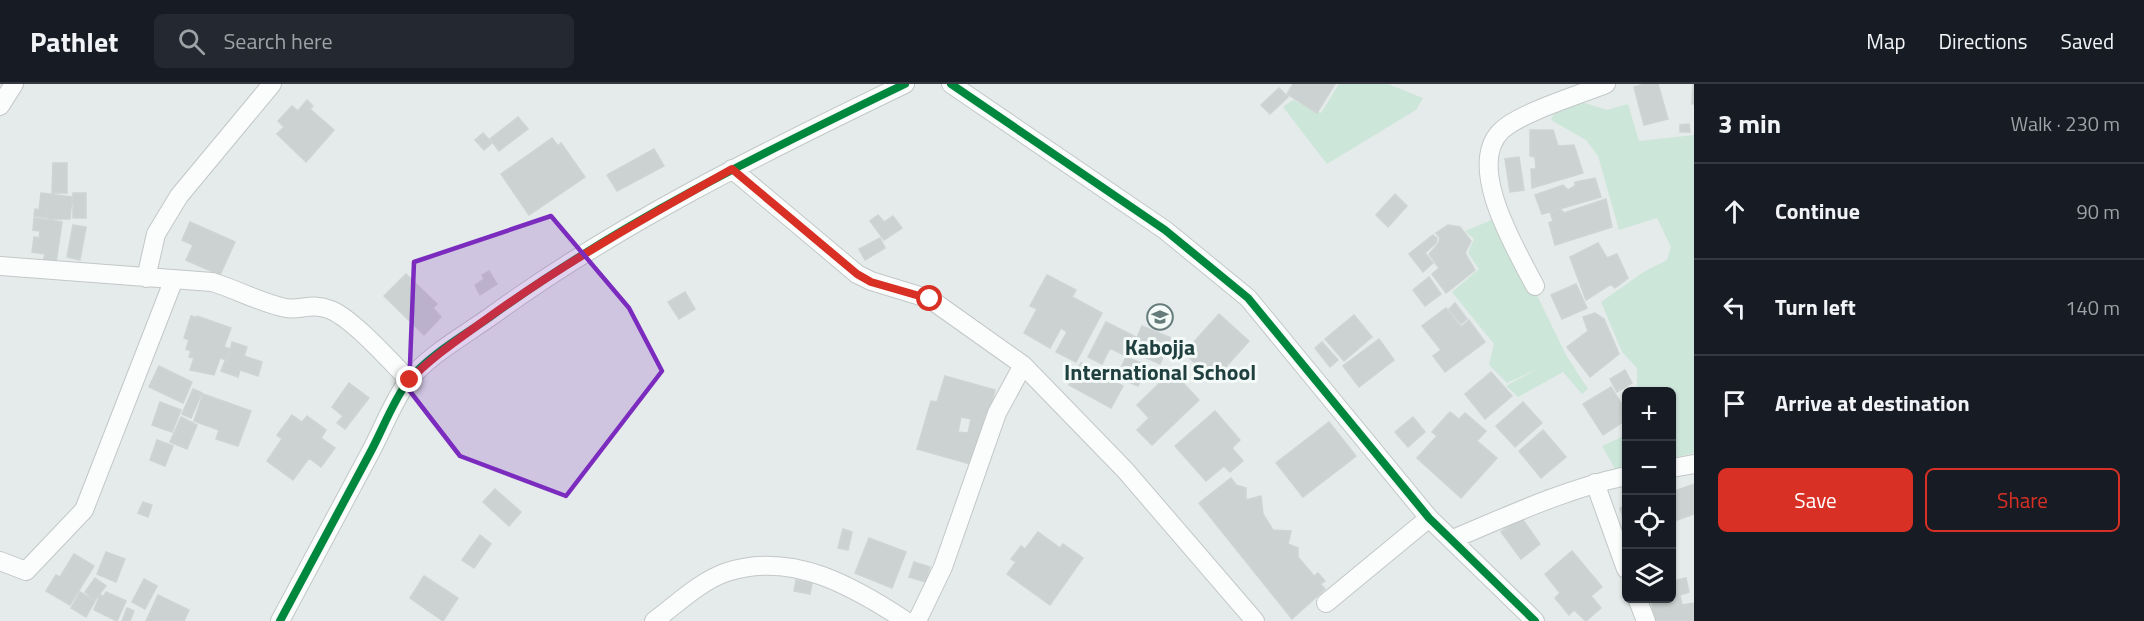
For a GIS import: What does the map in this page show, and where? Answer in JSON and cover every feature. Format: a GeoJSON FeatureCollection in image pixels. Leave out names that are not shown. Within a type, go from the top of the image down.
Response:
{"type":"FeatureCollection","features":[{"type":"Feature","properties":{"kind":"street"},"geometry":{"type":"LineString","coordinates":[[0,106],[14,84]]}},
{"type":"Feature","properties":{"kind":"street"},"geometry":{"type":"LineString","coordinates":[[146,278],[156,234],[179,196],[272,84]]}},
{"type":"Feature","properties":{"kind":"street"},"geometry":{"type":"LineString","coordinates":[[280,621],[374,446],[394,402],[425,364],[514,299],[624,229],[732,169],[905,84]]}},
{"type":"Feature","properties":{"kind":"street"},"geometry":{"type":"LineString","coordinates":[[951,84],[1165,230],[1248,298],[1430,518],[1535,621]]}},
{"type":"Feature","properties":{"kind":"street"},"geometry":{"type":"LineString","coordinates":[[1535,286],[1497,206],[1489,161],[1495,138],[1514,122],[1606,84]]}},
{"type":"Feature","properties":{"kind":"street"},"geometry":{"type":"LineString","coordinates":[[732,169],[857,274],[871,282],[930,299],[1023,365],[1125,470],[1255,621]]}},
{"type":"Feature","properties":{"kind":"street"},"geometry":{"type":"LineString","coordinates":[[0,266],[174,279],[221,285],[284,308],[306,305],[332,310],[346,320],[410,380]]}},
{"type":"Feature","properties":{"kind":"street"},"geometry":{"type":"LineString","coordinates":[[0,561],[26,571],[84,510],[174,279]]}},
{"type":"Feature","properties":{"kind":"street"},"geometry":{"type":"LineString","coordinates":[[917,621],[943,567],[997,413],[1023,365]]}},
{"type":"Feature","properties":{"kind":"street"},"geometry":{"type":"LineString","coordinates":[[1676,467],[1694,464]]}},
{"type":"Feature","properties":{"kind":"street"},"geometry":{"type":"LineString","coordinates":[[1453,539],[1595,483],[1622,477]]}},
{"type":"Feature","properties":{"kind":"street"},"geometry":{"type":"LineString","coordinates":[[1595,483],[1622,558]]}},
{"type":"Feature","properties":{"kind":"street"},"geometry":{"type":"LineString","coordinates":[[1326,603],[1430,518]]}},
{"type":"Feature","properties":{"kind":"street"},"geometry":{"type":"LineString","coordinates":[[654,621],[697,589],[725,572],[764,564],[803,569],[842,583],[906,621]]}},
{"type":"Feature","properties":{"kind":"street"},"geometry":{"type":"LineString","coordinates":[[1640,603],[1646,621]]}},
{"type":"Feature","properties":{"kind":"highlighted area"},"geometry":{"type":"Polygon","coordinates":[[[551,216],[629,308],[662,371],[566,496],[460,456],[409,390],[414,262],[551,216]]]}},
{"type":"Feature","properties":{"kind":"green space"},"geometry":{"type":"Polygon","coordinates":[[[1339,84],[1388,84],[1423,98],[1416,110],[1327,164],[1283,107],[1293,100],[1321,113],[1339,84]]]}},
{"type":"Feature","properties":{"kind":"green space"},"geometry":{"type":"Polygon","coordinates":[[[1585,103],[1607,110],[1628,104],[1639,141],[1694,135],[1694,453],[1676,457],[1676,387],[1637,387],[1637,368],[1622,352],[1601,302],[1645,271],[1667,260],[1671,247],[1657,218],[1619,230],[1598,156],[1586,140],[1551,120],[1556,108],[1585,103]]]}},
{"type":"Feature","properties":{"kind":"green space"},"geometry":{"type":"Polygon","coordinates":[[[1499,217],[1566,355],[1588,389],[1582,394],[1563,372],[1518,397],[1506,386],[1537,369],[1507,383],[1489,365],[1494,344],[1452,292],[1479,269],[1468,253],[1474,239],[1465,231],[1499,217]]]}},
{"type":"Feature","properties":{"kind":"green space"},"geometry":{"type":"Polygon","coordinates":[[[1622,437],[1622,467],[1615,469],[1602,446],[1622,437]]]}},
{"type":"Feature","properties":{"kind":"building"},"geometry":{"type":"Polygon","coordinates":[[[1293,84],[1335,84],[1317,113],[1287,94],[1293,84]]]}},
{"type":"Feature","properties":{"kind":"building"},"geometry":{"type":"Polygon","coordinates":[[[1658,84],[1668,119],[1644,125],[1634,87],[1658,84]]]}},
{"type":"Feature","properties":{"kind":"building"},"geometry":{"type":"Polygon","coordinates":[[[1693,84],[1694,104],[1692,104],[1693,84]]]}},
{"type":"Feature","properties":{"kind":"building"},"geometry":{"type":"Polygon","coordinates":[[[1279,88],[1288,97],[1270,114],[1261,105],[1279,88]]]}},
{"type":"Feature","properties":{"kind":"building"},"geometry":{"type":"Polygon","coordinates":[[[307,100],[313,106],[310,109],[334,130],[306,162],[277,134],[284,127],[278,121],[292,106],[298,111],[307,100]]]}},
{"type":"Feature","properties":{"kind":"building"},"geometry":{"type":"Polygon","coordinates":[[[518,117],[528,129],[499,151],[490,139],[518,117]]]}},
{"type":"Feature","properties":{"kind":"building"},"geometry":{"type":"Polygon","coordinates":[[[1689,124],[1690,132],[1680,132],[1680,125],[1689,124]]]}},
{"type":"Feature","properties":{"kind":"building"},"geometry":{"type":"Polygon","coordinates":[[[1530,130],[1553,130],[1558,146],[1574,145],[1583,173],[1532,188],[1531,169],[1536,169],[1535,157],[1530,156],[1530,130]]]}},
{"type":"Feature","properties":{"kind":"building"},"geometry":{"type":"Polygon","coordinates":[[[483,133],[492,143],[484,150],[475,140],[483,133]]]}},
{"type":"Feature","properties":{"kind":"building"},"geometry":{"type":"Polygon","coordinates":[[[552,138],[558,146],[561,143],[585,177],[529,215],[501,174],[552,138]]]}},
{"type":"Feature","properties":{"kind":"building"},"geometry":{"type":"Polygon","coordinates":[[[654,149],[664,166],[617,191],[607,175],[654,149]]]}},
{"type":"Feature","properties":{"kind":"building"},"geometry":{"type":"Polygon","coordinates":[[[1519,157],[1524,190],[1510,192],[1505,159],[1519,157]]]}},
{"type":"Feature","properties":{"kind":"building"},"geometry":{"type":"Polygon","coordinates":[[[53,163],[67,163],[67,193],[52,193],[53,163]]]}},
{"type":"Feature","properties":{"kind":"building"},"geometry":{"type":"Polygon","coordinates":[[[1595,178],[1601,197],[1542,214],[1535,195],[1563,185],[1568,190],[1575,186],[1575,182],[1595,178]]]}},
{"type":"Feature","properties":{"kind":"building"},"geometry":{"type":"Polygon","coordinates":[[[41,193],[72,197],[70,219],[49,219],[47,213],[47,218],[34,216],[35,209],[39,210],[41,193]]]}},
{"type":"Feature","properties":{"kind":"building"},"geometry":{"type":"Polygon","coordinates":[[[73,193],[86,193],[86,218],[73,218],[73,193]]]}},
{"type":"Feature","properties":{"kind":"building"},"geometry":{"type":"Polygon","coordinates":[[[1395,194],[1407,206],[1388,227],[1376,215],[1395,194]]]}},
{"type":"Feature","properties":{"kind":"building"},"geometry":{"type":"Polygon","coordinates":[[[1606,199],[1612,227],[1555,245],[1549,223],[1553,221],[1550,212],[1560,208],[1564,213],[1606,199]]]}},
{"type":"Feature","properties":{"kind":"building"},"geometry":{"type":"Polygon","coordinates":[[[878,215],[884,222],[893,216],[902,228],[884,240],[870,221],[878,215]]]}},
{"type":"Feature","properties":{"kind":"building"},"geometry":{"type":"Polygon","coordinates":[[[34,218],[62,222],[56,263],[43,262],[45,254],[32,252],[34,237],[39,238],[40,231],[33,230],[34,218]]]}},
{"type":"Feature","properties":{"kind":"building"},"geometry":{"type":"Polygon","coordinates":[[[190,222],[235,242],[220,275],[186,260],[193,245],[182,240],[190,222]]]}},
{"type":"Feature","properties":{"kind":"building"},"geometry":{"type":"Polygon","coordinates":[[[73,225],[86,227],[80,260],[67,257],[73,225]]]}},
{"type":"Feature","properties":{"kind":"building"},"geometry":{"type":"Polygon","coordinates":[[[1448,225],[1460,227],[1471,241],[1465,253],[1475,270],[1446,293],[1432,274],[1439,268],[1429,254],[1440,238],[1436,233],[1448,225]]]}},
{"type":"Feature","properties":{"kind":"building"},"geometry":{"type":"Polygon","coordinates":[[[1433,235],[1437,238],[1436,243],[1425,253],[1433,263],[1423,272],[1409,254],[1433,235]]]}},
{"type":"Feature","properties":{"kind":"building"},"geometry":{"type":"Polygon","coordinates":[[[880,238],[885,248],[865,260],[859,249],[880,238]]]}},
{"type":"Feature","properties":{"kind":"building"},"geometry":{"type":"Polygon","coordinates":[[[1598,243],[1607,258],[1617,254],[1628,278],[1615,288],[1611,284],[1586,300],[1570,257],[1598,243]]]}},
{"type":"Feature","properties":{"kind":"building"},"geometry":{"type":"Polygon","coordinates":[[[489,271],[497,284],[480,295],[475,285],[484,279],[482,275],[489,271]]]}},
{"type":"Feature","properties":{"kind":"building"},"geometry":{"type":"Polygon","coordinates":[[[406,274],[437,304],[433,308],[441,317],[424,335],[384,296],[406,274]]]}},
{"type":"Feature","properties":{"kind":"building"},"geometry":{"type":"Polygon","coordinates":[[[1047,275],[1076,290],[1072,297],[1102,313],[1076,362],[1056,352],[1067,332],[1061,328],[1050,348],[1024,333],[1037,309],[1030,306],[1047,275]]]}},
{"type":"Feature","properties":{"kind":"building"},"geometry":{"type":"Polygon","coordinates":[[[1429,277],[1441,294],[1425,306],[1413,290],[1429,277]]]}},
{"type":"Feature","properties":{"kind":"building"},"geometry":{"type":"Polygon","coordinates":[[[1576,284],[1587,308],[1562,319],[1551,295],[1576,284]]]}},
{"type":"Feature","properties":{"kind":"building"},"geometry":{"type":"Polygon","coordinates":[[[685,292],[695,309],[679,319],[668,302],[685,292]]]}},
{"type":"Feature","properties":{"kind":"building"},"geometry":{"type":"Polygon","coordinates":[[[1455,303],[1467,319],[1461,324],[1449,309],[1455,303]]]}},
{"type":"Feature","properties":{"kind":"building"},"geometry":{"type":"Polygon","coordinates":[[[1446,308],[1461,327],[1469,320],[1485,342],[1445,372],[1433,356],[1441,350],[1422,326],[1446,308]]]}},
{"type":"Feature","properties":{"kind":"building"},"geometry":{"type":"Polygon","coordinates":[[[1595,313],[1604,319],[1619,354],[1590,377],[1567,347],[1588,331],[1583,317],[1595,313]]]}},
{"type":"Feature","properties":{"kind":"building"},"geometry":{"type":"Polygon","coordinates":[[[1219,314],[1249,341],[1214,380],[1184,353],[1219,314]]]}},
{"type":"Feature","properties":{"kind":"building"},"geometry":{"type":"Polygon","coordinates":[[[1354,315],[1372,337],[1344,361],[1325,339],[1354,315]]]}},
{"type":"Feature","properties":{"kind":"building"},"geometry":{"type":"Polygon","coordinates":[[[191,316],[231,328],[224,347],[231,349],[227,360],[220,358],[214,375],[190,370],[194,358],[189,357],[191,351],[186,349],[189,340],[184,338],[191,316]]]}},
{"type":"Feature","properties":{"kind":"building"},"geometry":{"type":"Polygon","coordinates":[[[1106,322],[1136,337],[1126,356],[1110,348],[1102,364],[1088,357],[1106,322]]]}},
{"type":"Feature","properties":{"kind":"building"},"geometry":{"type":"Polygon","coordinates":[[[1142,326],[1171,338],[1160,364],[1131,351],[1142,326]]]}},
{"type":"Feature","properties":{"kind":"building"},"geometry":{"type":"Polygon","coordinates":[[[1379,339],[1394,360],[1359,387],[1343,366],[1379,339]]]}},
{"type":"Feature","properties":{"kind":"building"},"geometry":{"type":"Polygon","coordinates":[[[232,342],[247,347],[244,356],[262,362],[258,376],[240,370],[238,377],[221,371],[225,361],[228,362],[232,342]]]}},
{"type":"Feature","properties":{"kind":"building"},"geometry":{"type":"Polygon","coordinates":[[[1322,342],[1338,360],[1330,367],[1315,348],[1322,342]]]}},
{"type":"Feature","properties":{"kind":"building"},"geometry":{"type":"Polygon","coordinates":[[[1126,357],[1148,366],[1138,386],[1117,377],[1126,357]]]}},
{"type":"Feature","properties":{"kind":"building"},"geometry":{"type":"Polygon","coordinates":[[[1081,363],[1123,386],[1111,408],[1069,385],[1081,363]]]}},
{"type":"Feature","properties":{"kind":"building"},"geometry":{"type":"Polygon","coordinates":[[[159,366],[192,382],[183,403],[149,387],[159,366]]]}},
{"type":"Feature","properties":{"kind":"building"},"geometry":{"type":"Polygon","coordinates":[[[1625,370],[1632,383],[1617,392],[1610,379],[1625,370]]]}},
{"type":"Feature","properties":{"kind":"building"},"geometry":{"type":"Polygon","coordinates":[[[1172,371],[1199,400],[1152,445],[1137,430],[1149,418],[1137,405],[1172,371]]]}},
{"type":"Feature","properties":{"kind":"building"},"geometry":{"type":"Polygon","coordinates":[[[1491,372],[1512,396],[1485,419],[1465,394],[1491,372]]]}},
{"type":"Feature","properties":{"kind":"building"},"geometry":{"type":"Polygon","coordinates":[[[945,376],[995,390],[974,465],[917,449],[931,401],[937,402],[945,376]],[[961,417],[958,432],[968,433],[971,419],[961,417]]]}},
{"type":"Feature","properties":{"kind":"building"},"geometry":{"type":"Polygon","coordinates":[[[349,383],[369,398],[345,429],[337,423],[343,416],[332,407],[349,383]]]}},
{"type":"Feature","properties":{"kind":"building"},"geometry":{"type":"Polygon","coordinates":[[[1611,387],[1622,405],[1622,423],[1603,435],[1583,404],[1611,387]]]}},
{"type":"Feature","properties":{"kind":"building"},"geometry":{"type":"Polygon","coordinates":[[[193,389],[202,393],[191,418],[182,414],[193,389]]]}},
{"type":"Feature","properties":{"kind":"building"},"geometry":{"type":"Polygon","coordinates":[[[203,394],[251,411],[238,446],[216,439],[219,430],[194,421],[203,394]]]}},
{"type":"Feature","properties":{"kind":"building"},"geometry":{"type":"Polygon","coordinates":[[[160,402],[181,410],[172,432],[152,425],[160,402]]]}},
{"type":"Feature","properties":{"kind":"building"},"geometry":{"type":"Polygon","coordinates":[[[1523,402],[1542,423],[1515,447],[1496,426],[1523,402]]]}},
{"type":"Feature","properties":{"kind":"building"},"geometry":{"type":"Polygon","coordinates":[[[1215,411],[1240,440],[1232,448],[1243,461],[1230,472],[1224,466],[1206,481],[1175,446],[1215,411]]]}},
{"type":"Feature","properties":{"kind":"building"},"geometry":{"type":"Polygon","coordinates":[[[1450,412],[1459,419],[1465,413],[1486,431],[1477,441],[1497,458],[1461,498],[1417,458],[1437,436],[1432,432],[1450,412]]]}},
{"type":"Feature","properties":{"kind":"building"},"geometry":{"type":"Polygon","coordinates":[[[292,415],[302,422],[307,416],[326,430],[321,438],[335,448],[321,467],[309,458],[293,480],[267,461],[282,439],[277,435],[292,415]]]}},
{"type":"Feature","properties":{"kind":"building"},"geometry":{"type":"Polygon","coordinates":[[[181,417],[197,425],[187,449],[170,442],[181,417]]]}},
{"type":"Feature","properties":{"kind":"building"},"geometry":{"type":"Polygon","coordinates":[[[1413,417],[1425,432],[1408,447],[1395,432],[1413,417]]]}},
{"type":"Feature","properties":{"kind":"building"},"geometry":{"type":"Polygon","coordinates":[[[1329,422],[1356,456],[1303,497],[1276,463],[1329,422]]]}},
{"type":"Feature","properties":{"kind":"building"},"geometry":{"type":"Polygon","coordinates":[[[1543,430],[1566,457],[1541,478],[1519,451],[1543,430]]]}},
{"type":"Feature","properties":{"kind":"building"},"geometry":{"type":"Polygon","coordinates":[[[157,440],[173,446],[165,466],[150,460],[157,440]]]}},
{"type":"Feature","properties":{"kind":"building"},"geometry":{"type":"Polygon","coordinates":[[[1231,478],[1236,485],[1246,488],[1246,500],[1261,496],[1263,514],[1273,530],[1291,531],[1288,544],[1298,548],[1298,557],[1314,576],[1318,573],[1325,581],[1320,584],[1325,589],[1292,619],[1199,503],[1231,478]]]}},
{"type":"Feature","properties":{"kind":"building"},"geometry":{"type":"Polygon","coordinates":[[[1694,484],[1694,514],[1676,521],[1676,495],[1676,491],[1694,484]]]}},
{"type":"Feature","properties":{"kind":"building"},"geometry":{"type":"Polygon","coordinates":[[[495,489],[521,512],[509,526],[483,502],[495,489]]]}},
{"type":"Feature","properties":{"kind":"building"},"geometry":{"type":"Polygon","coordinates":[[[143,502],[152,505],[148,517],[138,513],[143,502]]]}},
{"type":"Feature","properties":{"kind":"building"},"geometry":{"type":"Polygon","coordinates":[[[1521,517],[1540,544],[1521,559],[1501,532],[1521,517]]]}},
{"type":"Feature","properties":{"kind":"building"},"geometry":{"type":"Polygon","coordinates":[[[843,529],[852,532],[848,550],[838,548],[843,529]]]}},
{"type":"Feature","properties":{"kind":"building"},"geometry":{"type":"Polygon","coordinates":[[[1038,532],[1060,548],[1063,544],[1083,558],[1050,605],[1007,574],[1016,562],[1011,559],[1021,546],[1025,549],[1038,532]]]}},
{"type":"Feature","properties":{"kind":"building"},"geometry":{"type":"Polygon","coordinates":[[[480,535],[491,544],[474,568],[462,560],[480,535]]]}},
{"type":"Feature","properties":{"kind":"building"},"geometry":{"type":"Polygon","coordinates":[[[869,538],[906,552],[892,588],[855,573],[869,538]]]}},
{"type":"Feature","properties":{"kind":"building"},"geometry":{"type":"Polygon","coordinates":[[[1572,551],[1602,587],[1591,596],[1601,608],[1586,621],[1574,610],[1569,615],[1555,598],[1560,593],[1545,574],[1572,551]]]}},
{"type":"Feature","properties":{"kind":"building"},"geometry":{"type":"Polygon","coordinates":[[[106,552],[125,559],[116,582],[97,574],[106,552]]]}},
{"type":"Feature","properties":{"kind":"building"},"geometry":{"type":"Polygon","coordinates":[[[74,554],[94,566],[70,605],[46,591],[56,575],[60,577],[74,554]]]}},
{"type":"Feature","properties":{"kind":"building"},"geometry":{"type":"Polygon","coordinates":[[[914,562],[930,567],[926,582],[909,577],[914,562]]]}},
{"type":"Feature","properties":{"kind":"building"},"geometry":{"type":"Polygon","coordinates":[[[424,576],[458,598],[443,621],[410,598],[424,576]]]}},
{"type":"Feature","properties":{"kind":"building"},"geometry":{"type":"Polygon","coordinates":[[[95,578],[106,586],[95,600],[85,592],[95,578]]]}},
{"type":"Feature","properties":{"kind":"building"},"geometry":{"type":"Polygon","coordinates":[[[1686,578],[1689,592],[1680,595],[1682,605],[1694,603],[1694,621],[1655,621],[1652,603],[1676,603],[1676,580],[1686,578]]]}},
{"type":"Feature","properties":{"kind":"building"},"geometry":{"type":"Polygon","coordinates":[[[144,579],[157,586],[145,609],[132,602],[144,579]]]}},
{"type":"Feature","properties":{"kind":"building"},"geometry":{"type":"Polygon","coordinates":[[[796,580],[812,583],[810,594],[794,591],[796,580]]]}},
{"type":"Feature","properties":{"kind":"building"},"geometry":{"type":"Polygon","coordinates":[[[80,592],[95,601],[86,617],[71,608],[80,592]]]}},
{"type":"Feature","properties":{"kind":"building"},"geometry":{"type":"Polygon","coordinates":[[[106,592],[126,601],[117,621],[94,610],[100,595],[104,596],[106,592]]]}},
{"type":"Feature","properties":{"kind":"building"},"geometry":{"type":"Polygon","coordinates":[[[158,595],[189,610],[184,621],[146,621],[158,595]]]}},
{"type":"Feature","properties":{"kind":"building"},"geometry":{"type":"Polygon","coordinates":[[[127,608],[134,611],[130,621],[122,621],[127,608]]]}},
{"type":"Feature","properties":{"kind":"cycle path"},"geometry":{"type":"LineString","coordinates":[[280,621],[397,398],[408,381],[426,363],[539,283],[640,220],[745,163],[905,84]]}},
{"type":"Feature","properties":{"kind":"cycle path"},"geometry":{"type":"LineString","coordinates":[[951,84],[1165,230],[1248,298],[1429,518],[1535,621]]}},
{"type":"Feature","properties":{"kind":"place","name":"Kabojja International School"},"geometry":{"type":"Point","coordinates":[1160,317]}},
{"type":"Feature","properties":{"kind":"route"},"geometry":{"type":"LineString","coordinates":[[410,380],[425,364],[514,299],[624,229],[732,169],[857,274],[871,282],[910,291],[930,299]]}}]}
